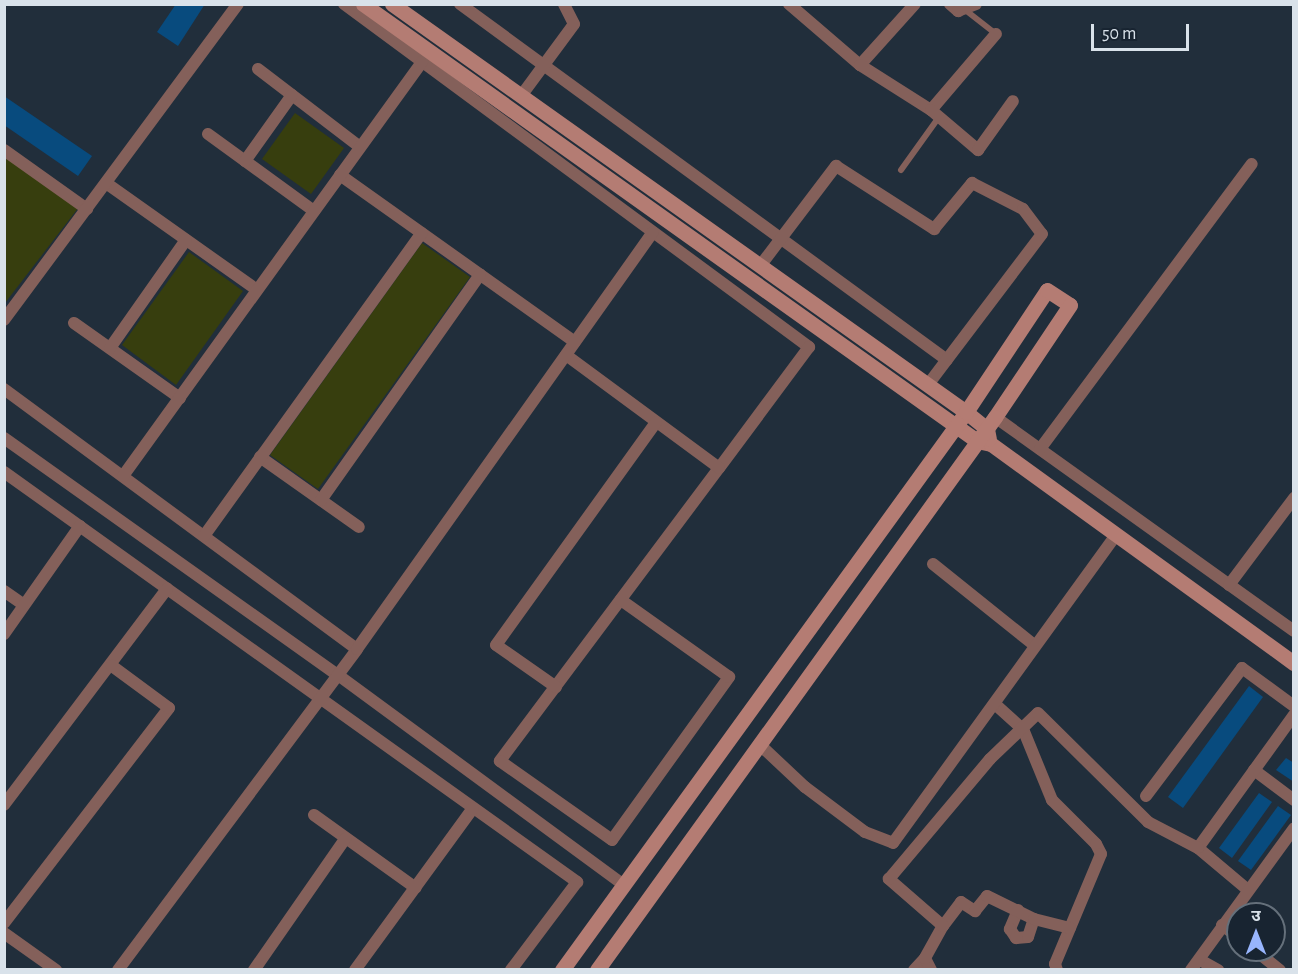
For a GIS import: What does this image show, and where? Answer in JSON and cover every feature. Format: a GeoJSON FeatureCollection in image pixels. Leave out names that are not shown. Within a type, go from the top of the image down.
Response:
{"type":"FeatureCollection","features":[{"type":"Feature","properties":{"kind":"street"},"geometry":{"type":"LineString","coordinates":[[4,320],[238,4]]}},
{"type":"Feature","properties":{"kind":"street"},"geometry":{"type":"LineString","coordinates":[[344,4],[809,347],[500,761],[612,840],[729,677],[621,600]]}},
{"type":"Feature","properties":{"kind":"street"},"geometry":{"type":"LineString","coordinates":[[363,4],[956,425],[1040,449],[1293,632]]}},
{"type":"Feature","properties":{"kind":"street"},"geometry":{"type":"LineString","coordinates":[[392,4],[966,412],[987,433],[1116,535],[1293,663]]}},
{"type":"Feature","properties":{"kind":"street"},"geometry":{"type":"LineString","coordinates":[[460,4],[947,360]]}},
{"type":"Feature","properties":{"kind":"street"},"geometry":{"type":"LineString","coordinates":[[521,96],[574,24],[564,4]]}},
{"type":"Feature","properties":{"kind":"street"},"geometry":{"type":"LineString","coordinates":[[789,4],[860,65],[935,114],[978,150],[1013,101]]}},
{"type":"Feature","properties":{"kind":"street"},"geometry":{"type":"LineString","coordinates":[[860,65],[915,4]]}},
{"type":"Feature","properties":{"kind":"street"},"geometry":{"type":"LineString","coordinates":[[950,4],[958,11],[970,7]]}},
{"type":"Feature","properties":{"kind":"street"},"geometry":{"type":"LineString","coordinates":[[935,114],[996,34]]}},
{"type":"Feature","properties":{"kind":"street"},"geometry":{"type":"LineString","coordinates":[[123,476],[422,62]]}},
{"type":"Feature","properties":{"kind":"street"},"geometry":{"type":"LineString","coordinates":[[258,69],[360,147]]}},
{"type":"Feature","properties":{"kind":"street"},"geometry":{"type":"LineString","coordinates":[[245,161],[292,95]]}},
{"type":"Feature","properties":{"kind":"street"},"geometry":{"type":"LineString","coordinates":[[208,134],[314,211]]}},
{"type":"Feature","properties":{"kind":"street"},"geometry":{"type":"LineString","coordinates":[[4,150],[87,209]]}},
{"type":"Feature","properties":{"kind":"street"},"geometry":{"type":"LineString","coordinates":[[1040,449],[1252,164]]}},
{"type":"Feature","properties":{"kind":"street"},"geometry":{"type":"LineString","coordinates":[[760,266],[836,166],[934,229],[972,183],[1023,209],[1042,234],[927,385]]}},
{"type":"Feature","properties":{"kind":"street"},"geometry":{"type":"LineString","coordinates":[[340,175],[575,342]]}},
{"type":"Feature","properties":{"kind":"street"},"geometry":{"type":"LineString","coordinates":[[106,183],[257,290]]}},
{"type":"Feature","properties":{"kind":"street"},"geometry":{"type":"LineString","coordinates":[[118,969],[357,649],[653,232]]}},
{"type":"Feature","properties":{"kind":"street"},"geometry":{"type":"LineString","coordinates":[[204,536],[422,233]]}},
{"type":"Feature","properties":{"kind":"street"},"geometry":{"type":"LineString","coordinates":[[110,348],[186,240]]}},
{"type":"Feature","properties":{"kind":"street"},"geometry":{"type":"LineString","coordinates":[[321,500],[480,274]]}},
{"type":"Feature","properties":{"kind":"street"},"geometry":{"type":"LineString","coordinates":[[562,969],[966,412],[1047,290],[1070,305],[987,433],[597,969]]}},
{"type":"Feature","properties":{"kind":"street"},"geometry":{"type":"LineString","coordinates":[[74,323],[180,398]]}},
{"type":"Feature","properties":{"kind":"street"},"geometry":{"type":"LineString","coordinates":[[566,355],[719,468]]}},
{"type":"Feature","properties":{"kind":"street"},"geometry":{"type":"LineString","coordinates":[[4,389],[357,649]]}},
{"type":"Feature","properties":{"kind":"street"},"geometry":{"type":"LineString","coordinates":[[556,687],[496,645],[656,422]]}},
{"type":"Feature","properties":{"kind":"street"},"geometry":{"type":"LineString","coordinates":[[4,438],[338,675],[623,884]]}},
{"type":"Feature","properties":{"kind":"street"},"geometry":{"type":"LineString","coordinates":[[260,457],[359,527]]}},
{"type":"Feature","properties":{"kind":"street"},"geometry":{"type":"LineString","coordinates":[[4,472],[577,882],[511,969]]}},
{"type":"Feature","properties":{"kind":"street"},"geometry":{"type":"LineString","coordinates":[[1229,585],[1293,498]]}},
{"type":"Feature","properties":{"kind":"street"},"geometry":{"type":"LineString","coordinates":[[4,634],[80,526]]}},
{"type":"Feature","properties":{"kind":"street"},"geometry":{"type":"LineString","coordinates":[[893,843],[996,705],[1034,645],[1116,535]]}},
{"type":"Feature","properties":{"kind":"street"},"geometry":{"type":"LineString","coordinates":[[933,564],[1034,645]]}},
{"type":"Feature","properties":{"kind":"street"},"geometry":{"type":"LineString","coordinates":[[4,806],[112,666],[167,589]]}},
{"type":"Feature","properties":{"kind":"street"},"geometry":{"type":"LineString","coordinates":[[4,591],[24,605]]}},
{"type":"Feature","properties":{"kind":"street"},"geometry":{"type":"LineString","coordinates":[[4,923],[169,708],[112,666]]}},
{"type":"Feature","properties":{"kind":"street"},"geometry":{"type":"LineString","coordinates":[[1146,796],[1242,668],[1293,706]]}},
{"type":"Feature","properties":{"kind":"street"},"geometry":{"type":"LineString","coordinates":[[996,705],[1023,729],[1052,800],[1096,844],[1101,854],[1055,964],[1057,969]]}},
{"type":"Feature","properties":{"kind":"street"},"geometry":{"type":"LineString","coordinates":[[943,926],[889,879],[990,759],[1038,713],[1148,822],[1198,848],[1248,890]]}},
{"type":"Feature","properties":{"kind":"street"},"geometry":{"type":"LineString","coordinates":[[1198,848],[1293,715]]}},
{"type":"Feature","properties":{"kind":"street"},"geometry":{"type":"LineString","coordinates":[[759,744],[804,787],[865,832],[893,843],[904,862]]}},
{"type":"Feature","properties":{"kind":"street"},"geometry":{"type":"LineString","coordinates":[[1254,770],[1293,800]]}},
{"type":"Feature","properties":{"kind":"street"},"geometry":{"type":"LineString","coordinates":[[355,969],[474,808]]}},
{"type":"Feature","properties":{"kind":"street"},"geometry":{"type":"LineString","coordinates":[[314,815],[416,888]]}},
{"type":"Feature","properties":{"kind":"street"},"geometry":{"type":"LineString","coordinates":[[1191,969],[1200,960],[1222,925],[1293,828]]}},
{"type":"Feature","properties":{"kind":"street"},"geometry":{"type":"LineString","coordinates":[[254,969],[345,839]]}},
{"type":"Feature","properties":{"kind":"street"},"geometry":{"type":"LineString","coordinates":[[914,969],[928,964],[943,926],[962,902],[975,911],[987,896],[1034,920],[1070,928]]}},
{"type":"Feature","properties":{"kind":"street"},"geometry":{"type":"LineString","coordinates":[[1018,910],[1010,929],[1016,938],[1028,937],[1034,920]]}},
{"type":"Feature","properties":{"kind":"street"},"geometry":{"type":"LineString","coordinates":[[1222,925],[1226,928]]}},
{"type":"Feature","properties":{"kind":"street"},"geometry":{"type":"LineString","coordinates":[[4,933],[56,969]]}},
{"type":"Feature","properties":{"kind":"street"},"geometry":{"type":"LineString","coordinates":[[1200,960],[1218,969]]}},
{"type":"Feature","properties":{"kind":"lane"},"geometry":{"type":"LineString","coordinates":[[970,7],[996,34]]}},
{"type":"Feature","properties":{"kind":"lane"},"geometry":{"type":"LineString","coordinates":[[901,170],[935,114]]}},
{"type":"Feature","properties":{"kind":"green space"},"geometry":{"type":"Polygon","coordinates":[[[295,113],[344,148],[311,194],[262,159],[295,113]]]}},
{"type":"Feature","properties":{"kind":"green space"},"geometry":{"type":"Polygon","coordinates":[[[5,151],[82,203],[5,303],[5,151]]]}},
{"type":"Feature","properties":{"kind":"green space"},"geometry":{"type":"Polygon","coordinates":[[[422,243],[470,277],[318,489],[270,455],[422,243]]]}},
{"type":"Feature","properties":{"kind":"green space"},"geometry":{"type":"Polygon","coordinates":[[[189,252],[243,291],[176,385],[122,345],[189,252]]]}},
{"type":"Feature","properties":{"kind":"building"},"geometry":{"type":"Polygon","coordinates":[[[176,4],[205,4],[178,46],[157,32],[176,4]]]}},
{"type":"Feature","properties":{"kind":"building"},"geometry":{"type":"Polygon","coordinates":[[[4,96],[92,156],[78,176],[4,125],[4,96]]]}},
{"type":"Feature","properties":{"kind":"building"},"geometry":{"type":"Polygon","coordinates":[[[1249,686],[1263,697],[1183,808],[1168,797],[1249,686]]]}},
{"type":"Feature","properties":{"kind":"building"},"geometry":{"type":"Polygon","coordinates":[[[1286,758],[1294,763],[1294,782],[1276,770],[1286,758]]]}},
{"type":"Feature","properties":{"kind":"building"},"geometry":{"type":"Polygon","coordinates":[[[1259,793],[1272,802],[1232,858],[1219,848],[1259,793]]]}},
{"type":"Feature","properties":{"kind":"building"},"geometry":{"type":"Polygon","coordinates":[[[1278,806],[1291,815],[1251,870],[1238,861],[1278,806]]]}}]}
